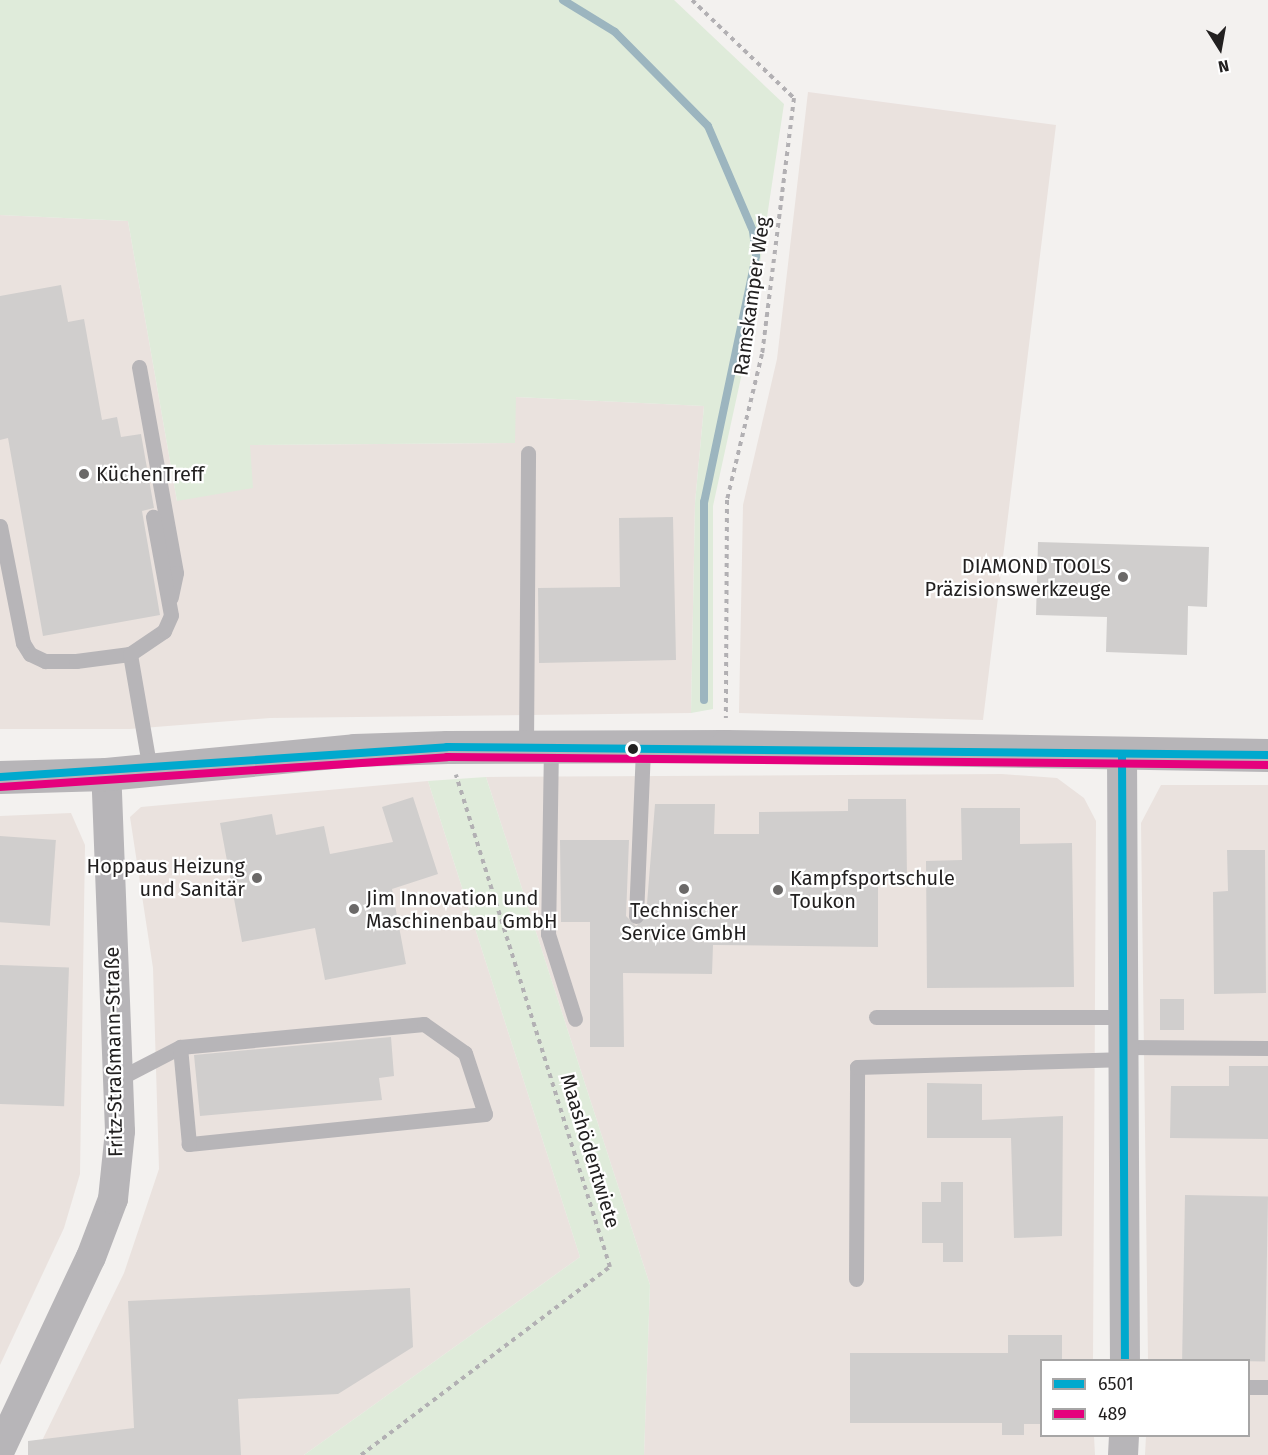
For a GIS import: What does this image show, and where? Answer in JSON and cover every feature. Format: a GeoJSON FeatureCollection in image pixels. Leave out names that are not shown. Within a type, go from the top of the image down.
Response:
{"type":"FeatureCollection","features":[{"type":"Feature","properties":{"kind":"street"},"geometry":{"type":"LineString","coordinates":[[0,777],[106,774],[447,747],[726,746],[1268,755]]}},
{"type":"Feature","properties":{"kind":"street"},"geometry":{"type":"LineString","coordinates":[[1122,754],[1127,1053],[1125,1359]]}},
{"type":"Feature","properties":{"kind":"street","name":"Fritz-Straßmann-Straße"},"geometry":{"type":"LineString","coordinates":[[0,1450],[91,1257],[112,1199],[120,1131],[106,774]]}},
{"type":"Feature","properties":{"kind":"street"},"geometry":{"type":"LineString","coordinates":[[1123,1455],[1124,1437]]}},
{"type":"Feature","properties":{"kind":"lane"},"geometry":{"type":"LineString","coordinates":[[0,526],[23,643],[30,654],[45,661],[76,661],[130,654],[169,625],[170,603],[176,573],[139,367]]}},
{"type":"Feature","properties":{"kind":"lane"},"geometry":{"type":"LineString","coordinates":[[528,453],[548,934],[575,1019]]}},
{"type":"Feature","properties":{"kind":"lane"},"geometry":{"type":"LineString","coordinates":[[153,517],[170,603]]}},
{"type":"Feature","properties":{"kind":"lane"},"geometry":{"type":"LineString","coordinates":[[130,654],[150,770]]}},
{"type":"Feature","properties":{"kind":"lane"},"geometry":{"type":"LineString","coordinates":[[636,916],[643,746]]}},
{"type":"Feature","properties":{"kind":"lane"},"geometry":{"type":"LineString","coordinates":[[876,1017],[1126,1017]]}},
{"type":"Feature","properties":{"kind":"lane"},"geometry":{"type":"LineString","coordinates":[[118,1079],[180,1047],[424,1024],[465,1053],[485,1114],[189,1144],[180,1047]]}},
{"type":"Feature","properties":{"kind":"lane"},"geometry":{"type":"LineString","coordinates":[[856,1279],[857,1067],[1268,1048]]}},
{"type":"Feature","properties":{"kind":"lane"},"geometry":{"type":"LineString","coordinates":[[1250,1387],[1268,1387]]}},
{"type":"Feature","properties":{"kind":"path","name":"Ramskamper Weg"},"geometry":{"type":"LineString","coordinates":[[692,0],[794,98],[762,354],[727,500],[726,746]]}},
{"type":"Feature","properties":{"kind":"path","name":"Maashödentwiete"},"geometry":{"type":"LineString","coordinates":[[361,1455],[610,1267],[447,747]]}},
{"type":"Feature","properties":{"kind":"shaded area"},"geometry":{"type":"Polygon","coordinates":[[[808,92],[1056,125],[983,720],[739,713],[743,505],[777,359],[808,92]]]}},
{"type":"Feature","properties":{"kind":"shaded area"},"geometry":{"type":"Polygon","coordinates":[[[0,215],[128,221],[177,501],[249,445],[514,443],[515,397],[704,406],[695,503],[691,713],[270,718],[130,729],[0,729],[0,215]]]}},
{"type":"Feature","properties":{"kind":"shaded area"},"geometry":{"type":"Polygon","coordinates":[[[1002,774],[1057,778],[1084,798],[1096,821],[1093,1359],[1040,1359],[1040,1437],[1094,1437],[1095,1455],[644,1455],[650,1285],[486,777],[1002,774]]]}},
{"type":"Feature","properties":{"kind":"shaded area"},"geometry":{"type":"Polygon","coordinates":[[[428,781],[580,1257],[304,1455],[35,1455],[124,1273],[159,1169],[153,968],[130,817],[141,807],[428,781]]]}},
{"type":"Feature","properties":{"kind":"shaded area"},"geometry":{"type":"Polygon","coordinates":[[[1161,785],[1268,785],[1268,1455],[1145,1455],[1146,1437],[1250,1437],[1250,1359],[1148,1359],[1141,823],[1161,785]]]}},
{"type":"Feature","properties":{"kind":"shaded area"},"geometry":{"type":"Polygon","coordinates":[[[71,813],[85,845],[80,1174],[64,1228],[0,1365],[0,816],[71,813]]]}},
{"type":"Feature","properties":{"kind":"green space"},"geometry":{"type":"Polygon","coordinates":[[[0,0],[674,0],[784,104],[747,350],[713,506],[713,709],[691,713],[695,503],[704,406],[516,397],[515,443],[250,445],[253,488],[177,501],[128,221],[0,215],[0,0]]]}},
{"type":"Feature","properties":{"kind":"green space"},"geometry":{"type":"Polygon","coordinates":[[[486,777],[650,1285],[644,1455],[304,1455],[580,1257],[428,781],[486,777]]]}},
{"type":"Feature","properties":{"kind":"building","name":"KüchenTreff"},"geometry":{"type":"Polygon","coordinates":[[[61,285],[68,322],[84,319],[102,420],[117,417],[121,437],[141,434],[154,508],[142,511],[160,615],[43,636],[8,438],[0,440],[0,296],[61,285]]]}},
{"type":"Feature","properties":{"kind":"building"},"geometry":{"type":"Polygon","coordinates":[[[673,517],[676,660],[539,663],[538,588],[620,587],[619,518],[673,517]]]}},
{"type":"Feature","properties":{"kind":"building","name":"DIAMOND TOOLS Präzisionswerkzeuge"},"geometry":{"type":"Polygon","coordinates":[[[1038,542],[1209,547],[1207,607],[1188,606],[1187,655],[1106,652],[1107,617],[1036,615],[1038,542]]]}},
{"type":"Feature","properties":{"kind":"building"},"geometry":{"type":"Polygon","coordinates":[[[413,797],[438,874],[392,889],[406,964],[325,980],[315,928],[242,942],[220,823],[272,814],[276,835],[324,826],[330,854],[393,842],[382,807],[413,797]]]}},
{"type":"Feature","properties":{"kind":"building"},"geometry":{"type":"Polygon","coordinates":[[[848,799],[906,799],[907,879],[878,879],[878,947],[713,945],[712,974],[623,973],[624,1047],[590,1047],[590,922],[561,922],[560,840],[629,840],[626,916],[636,926],[646,916],[655,804],[715,804],[714,834],[759,834],[759,812],[848,811],[848,799]]]}},
{"type":"Feature","properties":{"kind":"building"},"geometry":{"type":"Polygon","coordinates":[[[961,808],[1020,808],[1020,844],[1072,843],[1074,987],[927,988],[926,861],[962,860],[961,808]]]}},
{"type":"Feature","properties":{"kind":"building"},"geometry":{"type":"Polygon","coordinates":[[[0,836],[56,840],[50,926],[0,922],[0,836]]]}},
{"type":"Feature","properties":{"kind":"building"},"geometry":{"type":"Polygon","coordinates":[[[1227,850],[1265,850],[1266,993],[1214,994],[1213,892],[1228,891],[1227,850]]]}},
{"type":"Feature","properties":{"kind":"building"},"geometry":{"type":"Polygon","coordinates":[[[0,965],[69,967],[64,1106],[0,1104],[0,965]]]}},
{"type":"Feature","properties":{"kind":"building"},"geometry":{"type":"Polygon","coordinates":[[[1160,999],[1184,999],[1184,1030],[1160,1030],[1160,999]]]}},
{"type":"Feature","properties":{"kind":"building"},"geometry":{"type":"Polygon","coordinates":[[[391,1037],[394,1076],[379,1078],[382,1100],[200,1116],[194,1055],[391,1037]]]}},
{"type":"Feature","properties":{"kind":"building"},"geometry":{"type":"Polygon","coordinates":[[[1229,1066],[1268,1066],[1268,1139],[1170,1138],[1171,1086],[1229,1086],[1229,1066]]]}},
{"type":"Feature","properties":{"kind":"building"},"geometry":{"type":"Polygon","coordinates":[[[927,1083],[982,1084],[982,1120],[1063,1116],[1062,1236],[1014,1238],[1011,1138],[927,1138],[927,1083]]]}},
{"type":"Feature","properties":{"kind":"building"},"geometry":{"type":"Polygon","coordinates":[[[941,1182],[963,1182],[963,1262],[943,1262],[943,1243],[922,1243],[922,1202],[941,1202],[941,1182]]]}},
{"type":"Feature","properties":{"kind":"building"},"geometry":{"type":"Polygon","coordinates":[[[1185,1195],[1268,1196],[1265,1361],[1250,1361],[1250,1359],[1182,1359],[1185,1195]]]}},
{"type":"Feature","properties":{"kind":"building"},"geometry":{"type":"Polygon","coordinates":[[[410,1288],[413,1347],[338,1394],[238,1399],[241,1455],[28,1455],[28,1441],[134,1428],[128,1301],[410,1288]]]}},
{"type":"Feature","properties":{"kind":"building"},"geometry":{"type":"Polygon","coordinates":[[[1008,1335],[1062,1335],[1062,1359],[1040,1359],[1040,1424],[1024,1424],[1024,1435],[1002,1435],[1002,1423],[850,1423],[850,1353],[1008,1353],[1008,1335]]]}},
{"type":"Feature","properties":{"kind":"waterway"},"geometry":{"type":"LineString","coordinates":[[563,0],[615,32],[708,126],[753,231],[756,256],[704,502],[704,700]]}},
{"type":"Feature","properties":{"kind":"transit line","name":"6501"},"geometry":{"type":"LineString","coordinates":[[0,777],[447,747],[1268,755]]}},
{"type":"Feature","properties":{"kind":"transit line","name":"6501"},"geometry":{"type":"LineString","coordinates":[[1122,754],[1125,1359]]}},
{"type":"Feature","properties":{"kind":"transit line","name":"489"},"geometry":{"type":"LineString","coordinates":[[0,787],[447,757],[1268,765]]}},
{"type":"Feature","properties":{"kind":"place","name":"KüchenTreff"},"geometry":{"type":"Point","coordinates":[84,474]}},
{"type":"Feature","properties":{"kind":"place","name":"DIAMOND TOOLS Präzisionswerkzeuge"},"geometry":{"type":"Point","coordinates":[1123,577]}},
{"type":"Feature","properties":{"kind":"place","name":"Hoppaus Heizung und Sanitär"},"geometry":{"type":"Point","coordinates":[257,878]}},
{"type":"Feature","properties":{"kind":"place","name":"Technischer Service GmbH"},"geometry":{"type":"Point","coordinates":[684,889]}},
{"type":"Feature","properties":{"kind":"place","name":"Kampfsportschule Toukon"},"geometry":{"type":"Point","coordinates":[778,890]}},
{"type":"Feature","properties":{"kind":"place","name":"Jim Innovation und Maschinenbau GmbH"},"geometry":{"type":"Point","coordinates":[354,909]}}]}
